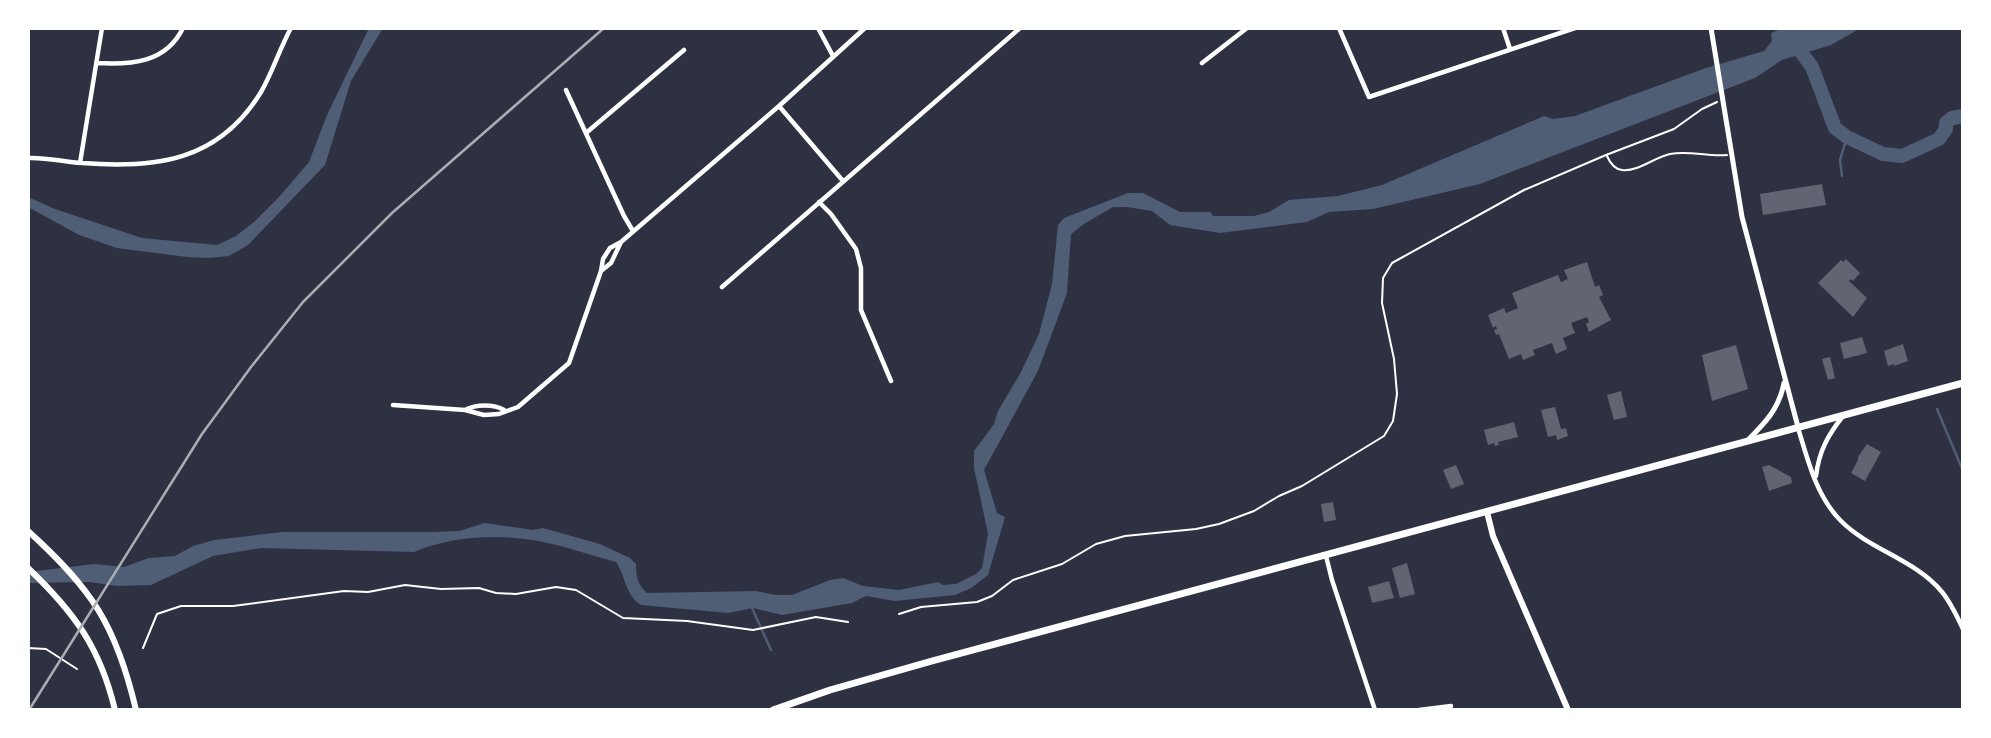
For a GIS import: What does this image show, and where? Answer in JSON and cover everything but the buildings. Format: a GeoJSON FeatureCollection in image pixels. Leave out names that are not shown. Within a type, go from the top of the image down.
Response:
{"type":"FeatureCollection","features":[{"type":"Feature","properties":{"kind":"highway"},"geometry":{"type":"LineString","coordinates":[[772,710],[830,690],[932,661],[1963,383]]}},
{"type":"Feature","properties":{"kind":"main road"},"geometry":{"type":"LineString","coordinates":[[1487,512],[1493,536],[1568,710]]}},
{"type":"Feature","properties":{"kind":"main road"},"geometry":{"type":"LineString","coordinates":[[28,531],[84,587],[113,635],[126,670],[136,710]]}},
{"type":"Feature","properties":{"kind":"main road"},"geometry":{"type":"LineString","coordinates":[[28,568],[62,602],[83,630],[102,668],[115,710]]}},
{"type":"Feature","properties":{"kind":"street"},"geometry":{"type":"LineString","coordinates":[[80,163],[102,28]]}},
{"type":"Feature","properties":{"kind":"street"},"geometry":{"type":"LineString","coordinates":[[97,63],[131,64],[160,55],[183,28]]}},
{"type":"Feature","properties":{"kind":"street"},"geometry":{"type":"LineString","coordinates":[[28,158],[115,165],[161,162],[202,150],[243,116],[261,91],[290,28]]}},
{"type":"Feature","properties":{"kind":"street"},"geometry":{"type":"LineString","coordinates":[[818,28],[833,56]]}},
{"type":"Feature","properties":{"kind":"street"},"geometry":{"type":"LineString","coordinates":[[393,405],[465,410],[484,415],[499,414],[517,407],[569,363],[603,259],[610,248],[621,242],[779,106],[865,28]]}},
{"type":"Feature","properties":{"kind":"street"},"geometry":{"type":"LineString","coordinates":[[722,287],[1020,28]]}},
{"type":"Feature","properties":{"kind":"street"},"geometry":{"type":"LineString","coordinates":[[1202,63],[1247,28]]}},
{"type":"Feature","properties":{"kind":"street"},"geometry":{"type":"LineString","coordinates":[[1339,28],[1369,97],[1575,28]]}},
{"type":"Feature","properties":{"kind":"street"},"geometry":{"type":"LineString","coordinates":[[1503,28],[1510,49]]}},
{"type":"Feature","properties":{"kind":"street"},"geometry":{"type":"LineString","coordinates":[[1711,28],[1749,248],[1815,481],[1841,521],[1868,542],[1922,573],[1941,591],[1963,629]]}},
{"type":"Feature","properties":{"kind":"street"},"geometry":{"type":"LineString","coordinates":[[586,133],[684,50]]}},
{"type":"Feature","properties":{"kind":"street"},"geometry":{"type":"LineString","coordinates":[[566,90],[633,231]]}},
{"type":"Feature","properties":{"kind":"street"},"geometry":{"type":"LineString","coordinates":[[779,106],[843,181]]}},
{"type":"Feature","properties":{"kind":"street"},"geometry":{"type":"LineString","coordinates":[[819,202],[856,249],[861,268],[861,310],[891,381]]}},
{"type":"Feature","properties":{"kind":"street"},"geometry":{"type":"LineString","coordinates":[[601,271],[611,263],[621,242]]}},
{"type":"Feature","properties":{"kind":"street"},"geometry":{"type":"LineString","coordinates":[[1746,442],[1772,416],[1779,404],[1785,380]]}},
{"type":"Feature","properties":{"kind":"street"},"geometry":{"type":"LineString","coordinates":[[465,410],[483,406],[505,410]]}},
{"type":"Feature","properties":{"kind":"street"},"geometry":{"type":"LineString","coordinates":[[1815,481],[1817,462],[1825,440],[1844,415]]}},
{"type":"Feature","properties":{"kind":"street"},"geometry":{"type":"LineString","coordinates":[[1326,556],[1375,710]]}},
{"type":"Feature","properties":{"kind":"street"},"geometry":{"type":"LineString","coordinates":[[1419,710],[1451,706]]}},
{"type":"Feature","properties":{"kind":"path"},"geometry":{"type":"LineString","coordinates":[[899,614],[913,608],[977,602],[992,597],[1013,580],[1062,564],[1096,544],[1125,536],[1219,524],[1254,511],[1302,486],[1384,436],[1393,421],[1397,394],[1394,359],[1382,303],[1383,278],[1392,263],[1524,190],[1674,130],[1702,108],[1723,104]]}},
{"type":"Feature","properties":{"kind":"path"},"geometry":{"type":"LineString","coordinates":[[1606,155],[1618,170],[1626,171],[1672,153],[1688,152],[1712,157],[1731,154]]}},
{"type":"Feature","properties":{"kind":"path"},"geometry":{"type":"LineString","coordinates":[[144,648],[157,614],[181,606],[233,606],[344,591],[368,592],[405,585],[441,589],[479,587],[496,593],[516,594],[556,587],[576,590],[623,618],[687,621],[753,630],[816,617],[848,622]]}},
{"type":"Feature","properties":{"kind":"path"},"geometry":{"type":"LineString","coordinates":[[28,648],[47,649],[77,669]]}},
{"type":"Feature","properties":{"kind":"water"},"geometry":{"type":"Polygon","coordinates":[[[369,28],[383,28],[351,81],[325,165],[248,245],[229,256],[187,257],[117,248],[79,235],[28,207],[28,197],[55,209],[142,238],[217,245],[236,236],[279,197],[309,162],[327,115],[369,28]]]}},
{"type":"Feature","properties":{"kind":"water"},"geometry":{"type":"Polygon","coordinates":[[[1783,28],[1866,28],[1859,29],[1831,45],[1782,60],[1755,78],[1480,184],[1373,209],[1329,212],[1307,222],[1220,233],[1170,225],[1152,211],[1127,207],[1113,207],[1084,224],[1071,234],[1067,293],[1038,371],[984,470],[997,513],[1005,517],[988,575],[971,588],[955,595],[895,601],[866,596],[852,603],[782,615],[753,608],[728,613],[641,605],[629,591],[616,562],[543,542],[502,537],[457,540],[414,552],[261,548],[213,556],[151,585],[28,583],[28,572],[94,564],[124,567],[149,558],[175,556],[193,546],[214,540],[283,532],[459,531],[485,523],[533,530],[543,528],[600,544],[630,558],[636,564],[638,580],[647,593],[756,591],[792,595],[830,580],[843,578],[863,586],[899,590],[938,582],[943,585],[956,584],[982,568],[988,534],[974,468],[974,451],[994,424],[998,411],[1039,334],[1052,284],[1058,225],[1064,218],[1128,193],[1143,193],[1180,212],[1210,212],[1213,216],[1254,216],[1269,212],[1289,200],[1338,196],[1382,185],[1544,116],[1553,119],[1575,116],[1706,68],[1764,51],[1772,41],[1771,33],[1783,28]]]}},
{"type":"Feature","properties":{"kind":"waterway"},"geometry":{"type":"LineString","coordinates":[[1793,41],[1812,67],[1835,128],[1847,137],[1883,154],[1902,156],[1939,139],[1946,129],[1946,123],[1952,118],[1963,116]]}},
{"type":"Feature","properties":{"kind":"waterway"},"geometry":{"type":"LineString","coordinates":[[1842,176],[1840,160],[1847,137]]}},
{"type":"Feature","properties":{"kind":"waterway"},"geometry":{"type":"LineString","coordinates":[[1937,409],[1963,471]]}},
{"type":"Feature","properties":{"kind":"waterway"},"geometry":{"type":"LineString","coordinates":[[752,608],[771,650]]}},
{"type":"Feature","properties":{"kind":"railway"},"geometry":{"type":"LineString","coordinates":[[29,710],[202,434],[303,302],[392,213],[604,28]]}}]}
